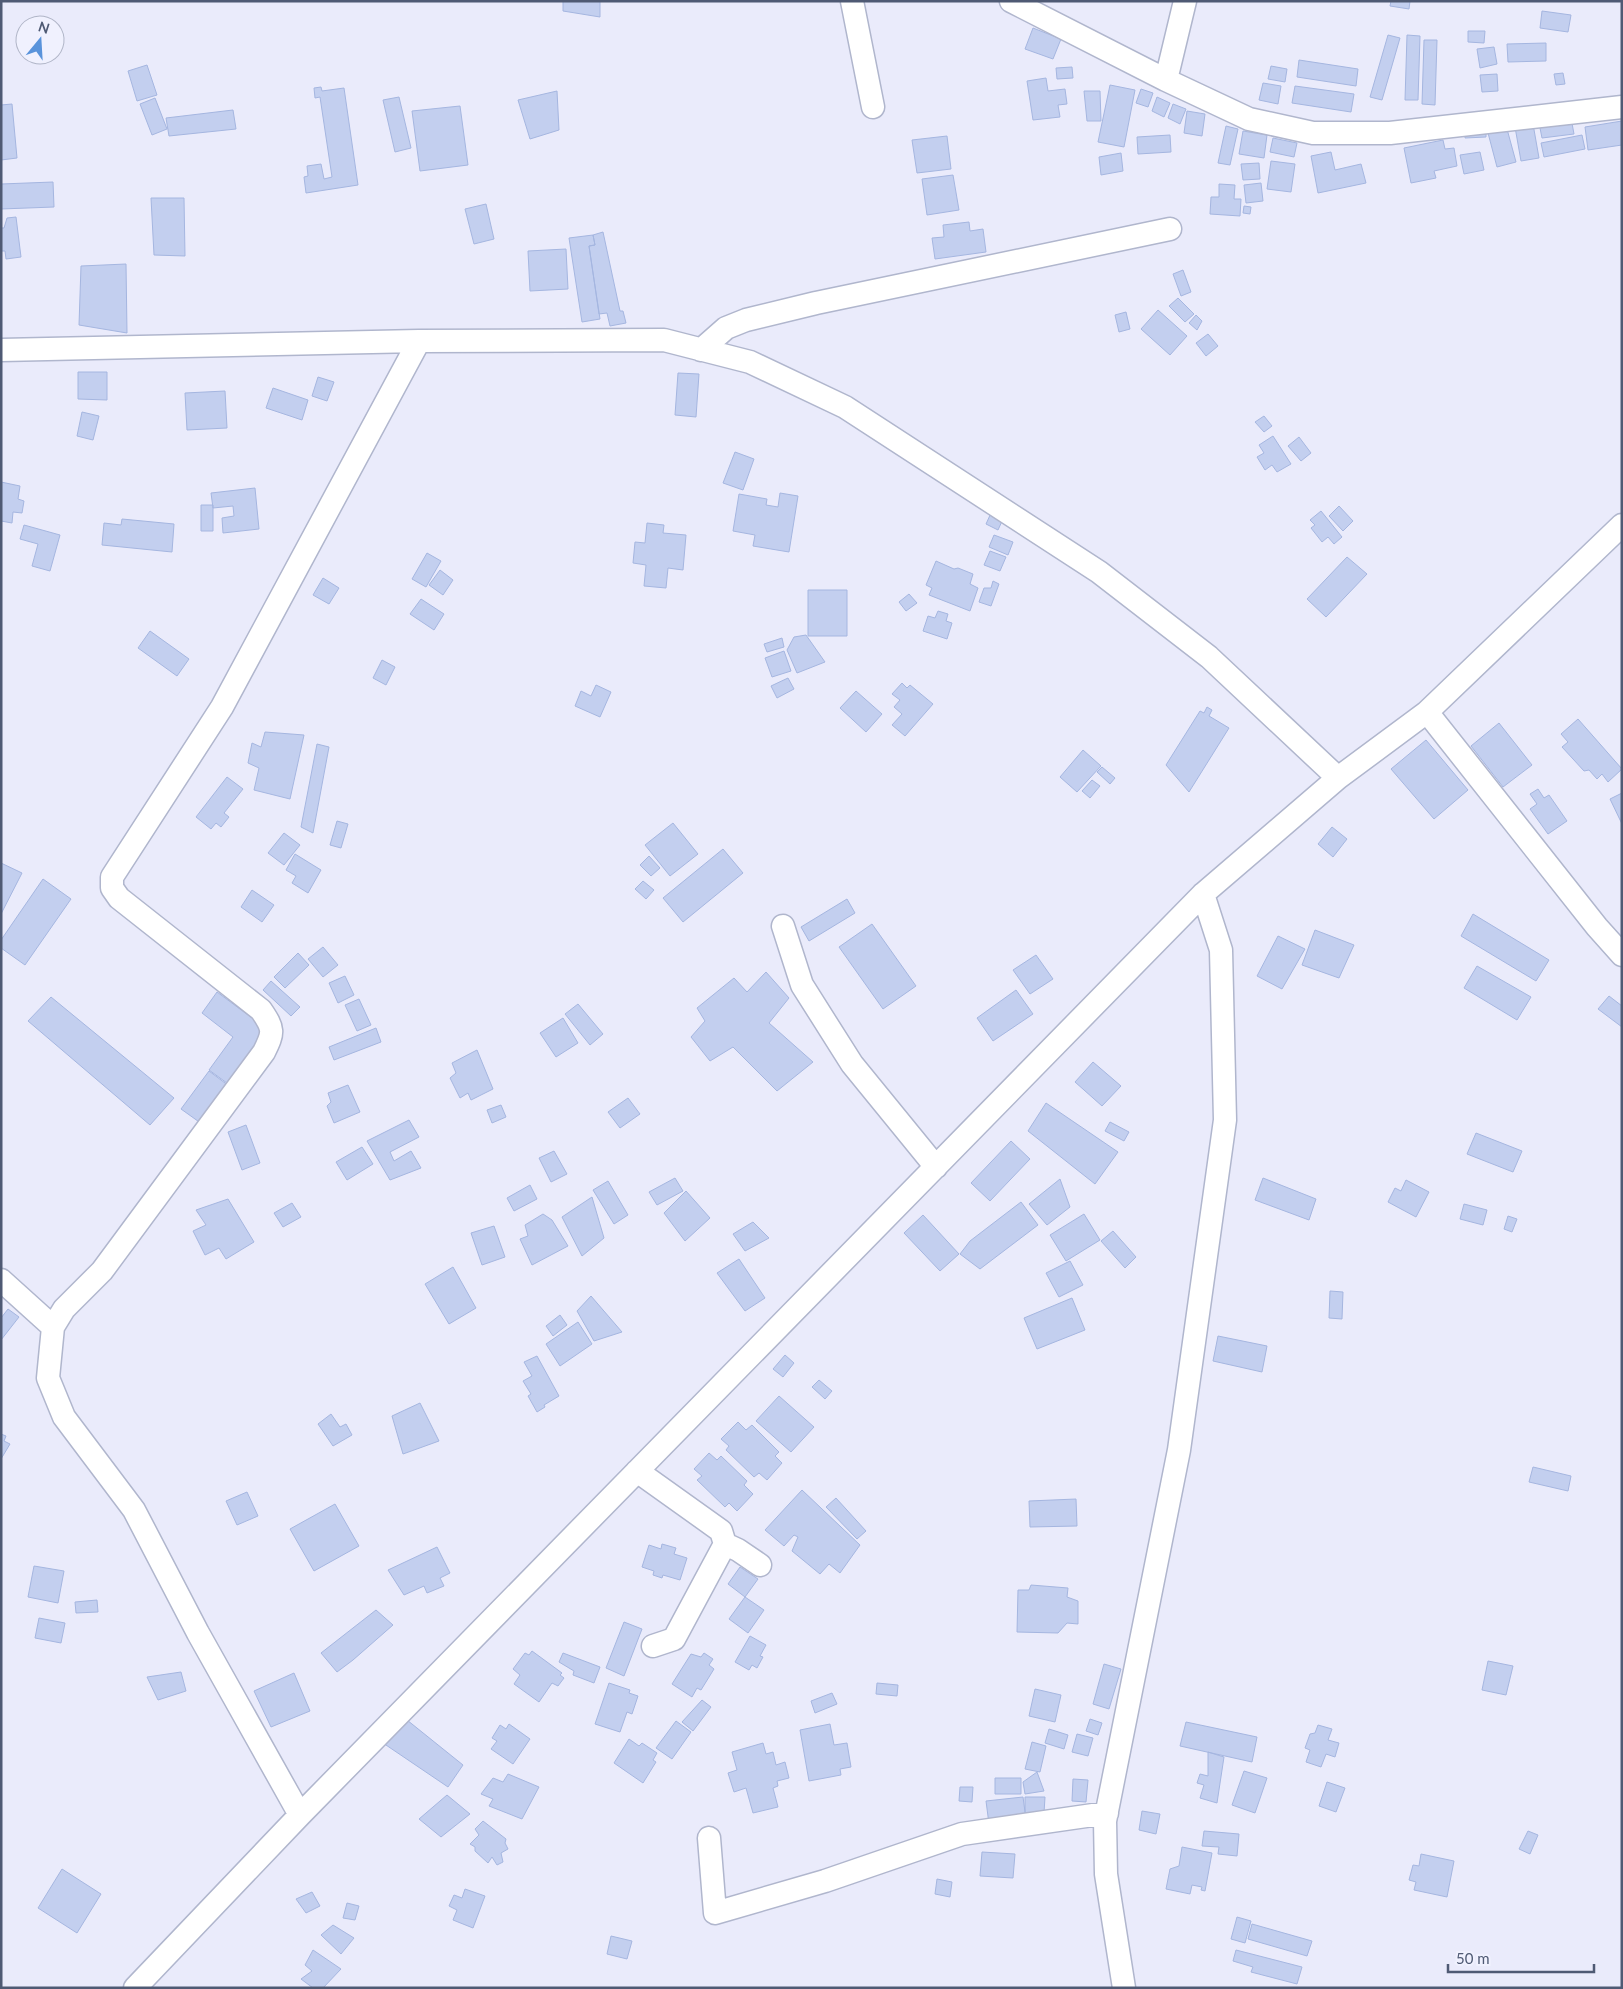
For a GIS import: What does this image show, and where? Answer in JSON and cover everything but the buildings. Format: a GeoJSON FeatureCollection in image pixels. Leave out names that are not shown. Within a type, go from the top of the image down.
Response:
{"type":"FeatureCollection","features":[{"type":"Feature","properties":{"kind":"street"},"geometry":{"type":"LineString","coordinates":[[852,1],[874,106]]}},
{"type":"Feature","properties":{"kind":"street"},"geometry":{"type":"LineString","coordinates":[[1011,1],[1166,80],[1249,119],[1313,133],[1390,133],[1622,107]]}},
{"type":"Feature","properties":{"kind":"street"},"geometry":{"type":"LineString","coordinates":[[1166,80],[1185,1]]}},
{"type":"Feature","properties":{"kind":"street"},"geometry":{"type":"LineString","coordinates":[[701,350],[726,328],[746,320],[816,302],[1170,229]]}},
{"type":"Feature","properties":{"kind":"street"},"geometry":{"type":"LineString","coordinates":[[1,350],[419,341],[664,340],[750,362],[845,407],[1099,572],[1209,657],[1338,778]]}},
{"type":"Feature","properties":{"kind":"street"},"geometry":{"type":"LineString","coordinates":[[300,1815],[198,1633],[134,1510],[64,1417],[48,1378],[53,1327],[64,1309],[108,1264],[264,1052],[272,1036],[271,1024],[261,1010],[119,898],[112,888],[112,877],[222,707],[419,341]]}},
{"type":"Feature","properties":{"kind":"street"},"geometry":{"type":"LineString","coordinates":[[134,1988],[300,1815],[1204,894],[1338,778],[1427,712],[1622,525]]}},
{"type":"Feature","properties":{"kind":"street"},"geometry":{"type":"LineString","coordinates":[[1427,712],[1597,927],[1622,955]]}},
{"type":"Feature","properties":{"kind":"street"},"geometry":{"type":"LineString","coordinates":[[1124,1988],[1106,1874],[1105,1821],[1178,1450],[1224,1120],[1221,950],[1204,894]]}},
{"type":"Feature","properties":{"kind":"street"},"geometry":{"type":"LineString","coordinates":[[783,926],[802,985],[852,1064],[936,1167]]}},
{"type":"Feature","properties":{"kind":"street"},"geometry":{"type":"LineString","coordinates":[[1597,927],[1622,929]]}},
{"type":"Feature","properties":{"kind":"street"},"geometry":{"type":"LineString","coordinates":[[1,1280],[53,1327]]}},
{"type":"Feature","properties":{"kind":"street"},"geometry":{"type":"LineString","coordinates":[[637,1471],[721,1530],[725,1544],[674,1639],[653,1646]]}},
{"type":"Feature","properties":{"kind":"street"},"geometry":{"type":"LineString","coordinates":[[725,1544],[738,1550],[760,1565]]}},
{"type":"Feature","properties":{"kind":"street"},"geometry":{"type":"LineString","coordinates":[[709,1838],[714,1913],[825,1881],[962,1834],[1106,1813]]}}]}
